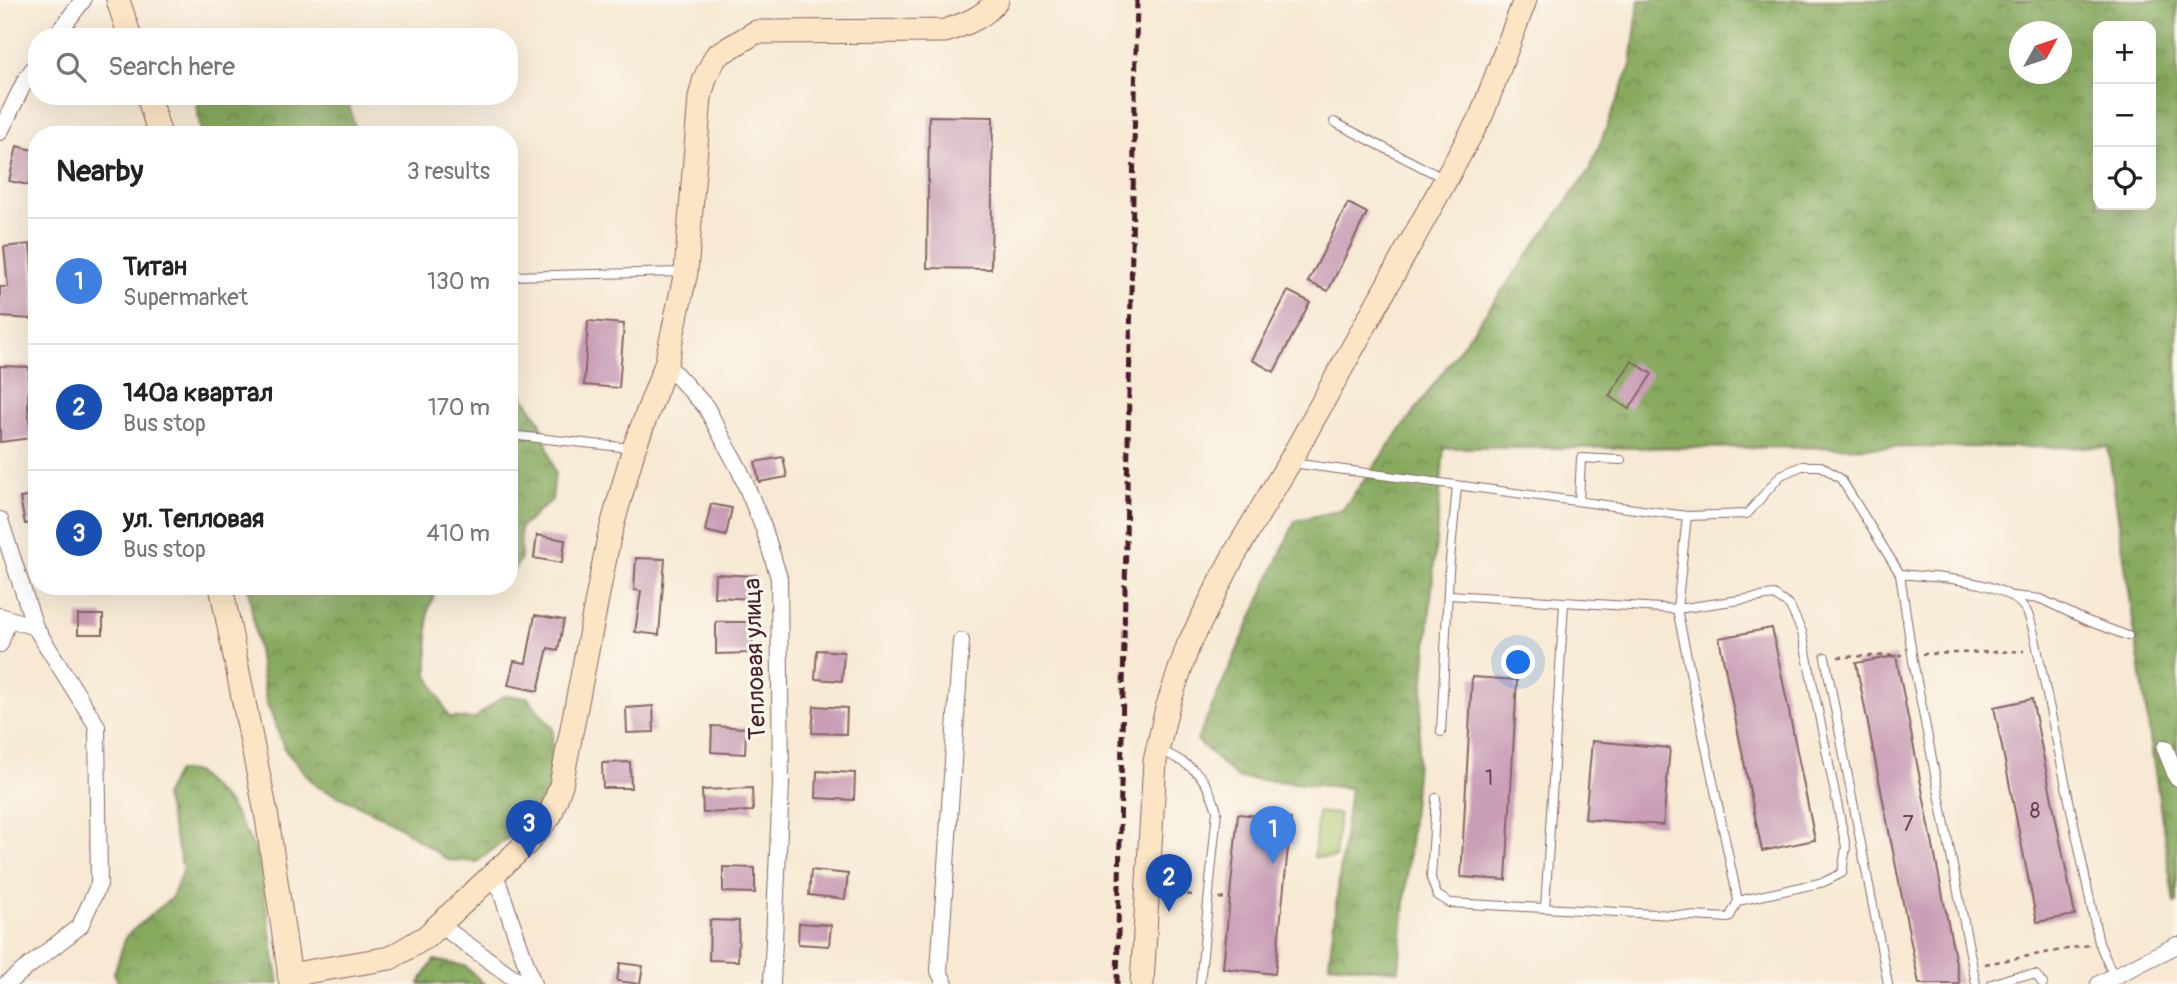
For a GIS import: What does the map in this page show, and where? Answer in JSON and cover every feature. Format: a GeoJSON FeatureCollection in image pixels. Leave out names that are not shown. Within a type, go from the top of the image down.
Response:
{"type":"FeatureCollection","features":[{"type":"Feature","properties":{"kind":"street"},"geometry":{"type":"LineString","coordinates":[[62,28],[83,0]]}},
{"type":"Feature","properties":{"kind":"street"},"geometry":{"type":"LineString","coordinates":[[118,0],[127,28]]}},
{"type":"Feature","properties":{"kind":"street"},"geometry":{"type":"LineString","coordinates":[[223,595],[267,818],[290,980],[390,958],[410,948],[440,925],[495,874],[550,816],[561,785],[609,537],[634,448],[666,364],[686,272],[700,97],[705,78],[716,56],[756,32],[945,31],[972,22],[997,0]]}},
{"type":"Feature","properties":{"kind":"street"},"geometry":{"type":"LineString","coordinates":[[1142,984],[1155,761],[1167,708],[1188,646],[1234,555],[1289,463],[1482,114],[1524,0]]}},
{"type":"Feature","properties":{"kind":"street"},"geometry":{"type":"LineString","coordinates":[[0,132],[28,76]]}},
{"type":"Feature","properties":{"kind":"street"},"geometry":{"type":"LineString","coordinates":[[151,105],[157,126]]}},
{"type":"Feature","properties":{"kind":"street","name":"Тепловая улица"},"geometry":{"type":"LineString","coordinates":[[666,364],[706,407],[740,471],[764,528],[779,578],[780,784],[772,984]]}},
{"type":"Feature","properties":{"kind":"street"},"geometry":{"type":"LineString","coordinates":[[0,520],[35,627],[97,726],[99,884],[80,926],[6,984]]}},
{"type":"Feature","properties":{"kind":"street"},"geometry":{"type":"LineString","coordinates":[[0,644],[4,618],[35,627]]}},
{"type":"Feature","properties":{"kind":"street"},"geometry":{"type":"LineString","coordinates":[[945,984],[939,971],[961,641]]}},
{"type":"Feature","properties":{"kind":"street"},"geometry":{"type":"LineString","coordinates":[[2165,748],[2177,778]]}},
{"type":"Feature","properties":{"kind":"street"},"geometry":{"type":"LineString","coordinates":[[495,874],[533,984]]}},
{"type":"Feature","properties":{"kind":"street"},"geometry":{"type":"LineString","coordinates":[[440,925],[522,984]]}},
{"type":"Feature","properties":{"kind":"street"},"geometry":{"type":"LineString","coordinates":[[2099,984],[2177,945]]}},
{"type":"Feature","properties":{"kind":"lane"},"geometry":{"type":"LineString","coordinates":[[1334,122],[1446,180]]}},
{"type":"Feature","properties":{"kind":"lane"},"geometry":{"type":"LineString","coordinates":[[518,276],[686,272]]}},
{"type":"Feature","properties":{"kind":"lane"},"geometry":{"type":"LineString","coordinates":[[518,436],[634,448]]}},
{"type":"Feature","properties":{"kind":"lane"},"geometry":{"type":"LineString","coordinates":[[1579,500],[1581,458],[1620,460]]}},
{"type":"Feature","properties":{"kind":"lane"},"geometry":{"type":"LineString","coordinates":[[1289,463],[1687,516],[1747,514],[1782,475],[1802,466],[1821,467],[1841,479],[1900,573],[1912,654],[1976,984]]}},
{"type":"Feature","properties":{"kind":"lane"},"geometry":{"type":"LineString","coordinates":[[1441,732],[1449,571],[1457,486]]}},
{"type":"Feature","properties":{"kind":"lane"},"geometry":{"type":"LineString","coordinates":[[1436,798],[1431,878],[1437,895],[1450,903],[1729,918],[1738,901],[1677,609],[1687,516]]}},
{"type":"Feature","properties":{"kind":"lane"},"geometry":{"type":"LineString","coordinates":[[1900,573],[1980,584],[2013,596],[2041,599],[2085,620],[2128,636]]}},
{"type":"Feature","properties":{"kind":"lane"},"geometry":{"type":"LineString","coordinates":[[1449,595],[1677,609],[1774,595],[1790,606],[1802,632],[1846,847],[1842,873],[1824,882],[1738,901]]}},
{"type":"Feature","properties":{"kind":"lane"},"geometry":{"type":"LineString","coordinates":[[2013,596],[2027,612],[2038,650],[2099,943],[2110,968]]}},
{"type":"Feature","properties":{"kind":"lane"},"geometry":{"type":"LineString","coordinates":[[1545,908],[1564,604]]}},
{"type":"Feature","properties":{"kind":"lane"},"geometry":{"type":"LineString","coordinates":[[1825,657],[1888,984]]}},
{"type":"Feature","properties":{"kind":"lane"},"geometry":{"type":"LineString","coordinates":[[1158,749],[1190,766],[1210,788],[1217,811],[1200,984]]}},
{"type":"Feature","properties":{"kind":"lane"},"geometry":{"type":"LineString","coordinates":[[1992,984],[2016,976],[2036,975],[2043,984]]}},
{"type":"Feature","properties":{"kind":"path"},"geometry":{"type":"LineString","coordinates":[[1825,657],[2038,650]]}},
{"type":"Feature","properties":{"kind":"path"},"geometry":{"type":"LineString","coordinates":[[1164,893],[1190,895]]}},
{"type":"Feature","properties":{"kind":"path"},"geometry":{"type":"LineString","coordinates":[[1973,967],[2099,943]]}},
{"type":"Feature","properties":{"kind":"green space"},"geometry":{"type":"Polygon","coordinates":[[[1639,0],[2177,0],[2177,903],[2174,903],[2108,447],[1444,448],[1399,971],[1329,964],[1350,788],[1237,778],[1197,740],[1295,521],[1343,509],[1589,171],[1631,65],[1639,0]]]}},
{"type":"Feature","properties":{"kind":"green space"},"geometry":{"type":"Polygon","coordinates":[[[197,105],[349,105],[355,126],[200,126],[197,105]]]}},
{"type":"Feature","properties":{"kind":"green space"},"geometry":{"type":"Polygon","coordinates":[[[518,388],[540,421],[555,473],[552,500],[520,528],[521,558],[518,563],[518,388]]]}},
{"type":"Feature","properties":{"kind":"green space"},"geometry":{"type":"Polygon","coordinates":[[[249,595],[434,595],[428,611],[428,675],[449,717],[474,719],[503,696],[527,697],[553,729],[549,792],[518,830],[477,862],[448,860],[386,818],[316,786],[285,750],[266,701],[249,595]]]}},
{"type":"Feature","properties":{"kind":"green space"},"geometry":{"type":"Polygon","coordinates":[[[177,771],[195,772],[229,804],[257,852],[279,984],[119,984],[114,973],[126,936],[172,897],[183,869],[164,796],[177,771]]]}},
{"type":"Feature","properties":{"kind":"green space"},"geometry":{"type":"Polygon","coordinates":[[[1318,812],[1339,814],[1335,858],[1314,857],[1318,812]]]}},
{"type":"Feature","properties":{"kind":"green space"},"geometry":{"type":"Polygon","coordinates":[[[434,960],[465,966],[484,984],[419,984],[434,960]]]}},
{"type":"Feature","properties":{"kind":"building"},"geometry":{"type":"Polygon","coordinates":[[[929,116],[993,117],[991,269],[927,268],[929,116]]]}},
{"type":"Feature","properties":{"kind":"building"},"geometry":{"type":"Polygon","coordinates":[[[17,146],[28,149],[28,185],[9,181],[17,146]]]}},
{"type":"Feature","properties":{"kind":"building"},"geometry":{"type":"Polygon","coordinates":[[[1348,203],[1367,213],[1328,291],[1308,282],[1348,203]]]}},
{"type":"Feature","properties":{"kind":"building"},"geometry":{"type":"Polygon","coordinates":[[[28,244],[28,319],[0,317],[0,287],[8,287],[4,247],[28,244]]]}},
{"type":"Feature","properties":{"kind":"building"},"geometry":{"type":"Polygon","coordinates":[[[1288,291],[1310,302],[1274,372],[1252,360],[1288,291]]]}},
{"type":"Feature","properties":{"kind":"building"},"geometry":{"type":"Polygon","coordinates":[[[588,321],[624,324],[619,388],[584,385],[588,321]]]}},
{"type":"Feature","properties":{"kind":"building"},"geometry":{"type":"Polygon","coordinates":[[[1632,361],[1652,374],[1629,409],[1609,396],[1632,361]]]}},
{"type":"Feature","properties":{"kind":"building"},"geometry":{"type":"Polygon","coordinates":[[[0,366],[28,367],[28,438],[0,442],[0,366]]]}},
{"type":"Feature","properties":{"kind":"building"},"geometry":{"type":"Polygon","coordinates":[[[783,457],[787,477],[759,482],[755,462],[783,457]]]}},
{"type":"Feature","properties":{"kind":"building"},"geometry":{"type":"Polygon","coordinates":[[[28,497],[28,524],[25,524],[20,498],[28,497]]]}},
{"type":"Feature","properties":{"kind":"building"},"geometry":{"type":"Polygon","coordinates":[[[711,504],[732,508],[726,536],[705,531],[711,504]]]}},
{"type":"Feature","properties":{"kind":"building"},"geometry":{"type":"Polygon","coordinates":[[[537,535],[565,540],[562,563],[534,558],[537,535]]]}},
{"type":"Feature","properties":{"kind":"building"},"geometry":{"type":"Polygon","coordinates":[[[636,558],[665,559],[659,635],[635,632],[641,591],[634,590],[636,558]]]}},
{"type":"Feature","properties":{"kind":"building"},"geometry":{"type":"Polygon","coordinates":[[[715,574],[756,576],[754,599],[714,597],[715,574]]]}},
{"type":"Feature","properties":{"kind":"building"},"geometry":{"type":"Polygon","coordinates":[[[78,615],[103,615],[103,634],[78,634],[78,615]]]}},
{"type":"Feature","properties":{"kind":"building"},"geometry":{"type":"Polygon","coordinates":[[[535,615],[564,620],[558,650],[548,648],[538,691],[508,685],[514,661],[526,663],[535,615]]]}},
{"type":"Feature","properties":{"kind":"building"},"geometry":{"type":"Polygon","coordinates":[[[716,622],[752,622],[752,653],[716,654],[716,622]]]}},
{"type":"Feature","properties":{"kind":"building"},"geometry":{"type":"Polygon","coordinates":[[[1772,628],[1815,840],[1762,851],[1719,638],[1772,628]]]}},
{"type":"Feature","properties":{"kind":"building"},"geometry":{"type":"Polygon","coordinates":[[[817,650],[844,652],[842,681],[815,679],[817,650]]]}},
{"type":"Feature","properties":{"kind":"building"},"geometry":{"type":"Polygon","coordinates":[[[1896,656],[1960,984],[1919,984],[1856,663],[1896,656]]]}},
{"type":"Feature","properties":{"kind":"building"},"geometry":{"type":"Polygon","coordinates":[[[1472,677],[1517,680],[1506,880],[1461,877],[1472,677]]]}},
{"type":"Feature","properties":{"kind":"building"},"geometry":{"type":"Polygon","coordinates":[[[2032,699],[2075,915],[2037,922],[1994,707],[2032,699]]]}},
{"type":"Feature","properties":{"kind":"building"},"geometry":{"type":"Polygon","coordinates":[[[653,706],[654,732],[627,733],[626,708],[653,706]]]}},
{"type":"Feature","properties":{"kind":"building"},"geometry":{"type":"Polygon","coordinates":[[[814,706],[847,708],[846,734],[812,733],[814,706]]]}},
{"type":"Feature","properties":{"kind":"building"},"geometry":{"type":"Polygon","coordinates":[[[712,726],[746,728],[745,754],[711,752],[712,726]]]}},
{"type":"Feature","properties":{"kind":"building"},"geometry":{"type":"Polygon","coordinates":[[[1592,741],[1670,748],[1663,825],[1585,819],[1592,741]]]}},
{"type":"Feature","properties":{"kind":"building"},"geometry":{"type":"Polygon","coordinates":[[[630,762],[631,788],[603,788],[602,763],[630,762]]]}},
{"type":"Feature","properties":{"kind":"building"},"geometry":{"type":"Polygon","coordinates":[[[817,771],[855,773],[854,800],[816,798],[817,771]]]}},
{"type":"Feature","properties":{"kind":"building"},"geometry":{"type":"Polygon","coordinates":[[[752,788],[753,811],[703,813],[702,790],[752,788]]]}},
{"type":"Feature","properties":{"kind":"building"},"geometry":{"type":"Polygon","coordinates":[[[1238,814],[1291,819],[1275,974],[1223,968],[1238,814]]]}},
{"type":"Feature","properties":{"kind":"building"},"geometry":{"type":"Polygon","coordinates":[[[723,867],[755,868],[755,893],[723,892],[723,867]]]}},
{"type":"Feature","properties":{"kind":"building"},"geometry":{"type":"Polygon","coordinates":[[[811,870],[848,874],[845,899],[809,895],[811,870]]]}},
{"type":"Feature","properties":{"kind":"building"},"geometry":{"type":"Polygon","coordinates":[[[710,920],[739,921],[738,961],[709,960],[710,920]]]}},
{"type":"Feature","properties":{"kind":"building"},"geometry":{"type":"Polygon","coordinates":[[[799,923],[831,925],[829,946],[798,944],[799,923]]]}},
{"type":"Feature","properties":{"kind":"building"},"geometry":{"type":"Polygon","coordinates":[[[620,963],[643,966],[640,984],[617,981],[620,963]]]}},
{"type":"Feature","properties":{"kind":"railway"},"geometry":{"type":"LineString","coordinates":[[1117,984],[1137,0]]}},
{"type":"Feature","properties":{"kind":"place","name":"ул. Тепловая"},"geometry":{"type":"Point","coordinates":[529,858]}},
{"type":"Feature","properties":{"kind":"place","name":"Титан"},"geometry":{"type":"Point","coordinates":[1273,864]}},
{"type":"Feature","properties":{"kind":"place","name":"140а квартал"},"geometry":{"type":"Point","coordinates":[1169,912]}}]}
